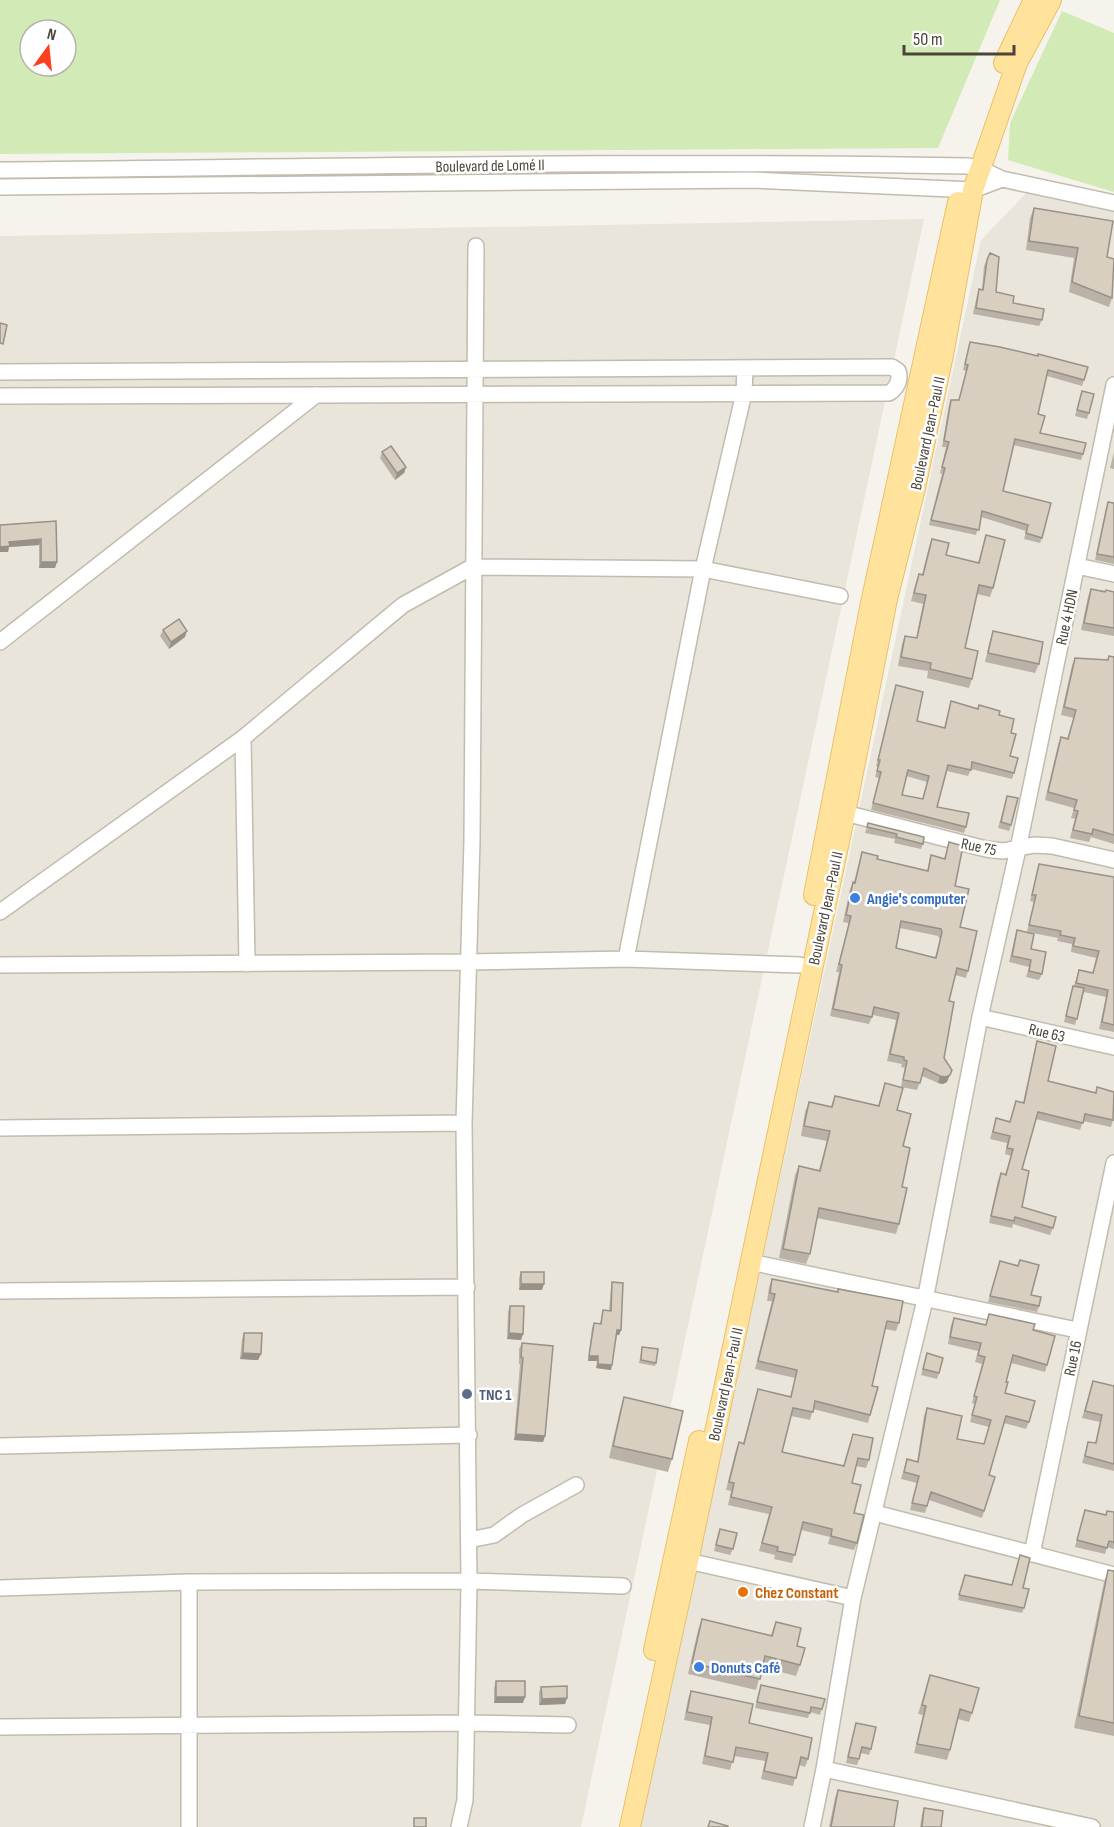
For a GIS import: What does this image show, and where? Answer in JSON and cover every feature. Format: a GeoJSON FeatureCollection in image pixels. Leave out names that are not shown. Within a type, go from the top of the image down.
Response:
{"type":"FeatureCollection","features":[{"type":"Feature","properties":{"kind":"main road","name":"Boulevard Jean-Paul II"},"geometry":{"type":"LineString","coordinates":[[617,1827],[760,1160],[871,603],[973,167],[1006,57],[1034,0]]}},
{"type":"Feature","properties":{"kind":"main road","name":"Boulevard Jean-Paul II"},"geometry":{"type":"LineString","coordinates":[[973,167],[1017,63],[1051,0]]}},
{"type":"Feature","properties":{"kind":"main road","name":"Boulevard Jean-Paul II"},"geometry":{"type":"LineString","coordinates":[[630,1827],[845,813],[887,600],[915,488],[943,355],[967,190]]}},
{"type":"Feature","properties":{"kind":"street","name":"Boulevard de Lomé II"},"geometry":{"type":"LineString","coordinates":[[0,170],[610,163],[973,167]]}},
{"type":"Feature","properties":{"kind":"street"},"geometry":{"type":"LineString","coordinates":[[973,167],[1002,179],[1114,203]]}},
{"type":"Feature","properties":{"kind":"street"},"geometry":{"type":"LineString","coordinates":[[967,190],[1002,179]]}},
{"type":"Feature","properties":{"kind":"street","name":"Boulevard de Lomé II"},"geometry":{"type":"LineString","coordinates":[[0,187],[753,180],[967,190]]}},
{"type":"Feature","properties":{"kind":"street"},"geometry":{"type":"LineString","coordinates":[[459,1827],[465,1800],[469,1581],[464,1123],[472,841],[472,567],[476,246]]}},
{"type":"Feature","properties":{"kind":"street"},"geometry":{"type":"LineString","coordinates":[[0,372],[892,367],[898,371],[900,377],[895,390],[889,393],[0,396]]}},
{"type":"Feature","properties":{"kind":"street"},"geometry":{"type":"LineString","coordinates":[[626,959],[703,568],[744,393],[745,368]]}},
{"type":"Feature","properties":{"kind":"street","name":"Rue 4 HDN"},"geometry":{"type":"LineString","coordinates":[[812,1827],[853,1598],[925,1300],[980,1017],[1018,849],[1114,385]]}},
{"type":"Feature","properties":{"kind":"street"},"geometry":{"type":"LineString","coordinates":[[0,642],[316,395]]}},
{"type":"Feature","properties":{"kind":"street"},"geometry":{"type":"LineString","coordinates":[[1077,566],[1114,574]]}},
{"type":"Feature","properties":{"kind":"street"},"geometry":{"type":"LineString","coordinates":[[0,912],[243,738],[403,605],[472,567],[703,568],[840,596]]}},
{"type":"Feature","properties":{"kind":"street"},"geometry":{"type":"LineString","coordinates":[[243,738],[247,964]]}},
{"type":"Feature","properties":{"kind":"street","name":"Rue 75"},"geometry":{"type":"LineString","coordinates":[[845,813],[1003,852],[1034,845],[1052,846],[1114,860]]}},
{"type":"Feature","properties":{"kind":"street"},"geometry":{"type":"LineString","coordinates":[[0,965],[626,959],[800,964]]}},
{"type":"Feature","properties":{"kind":"street","name":"Rue 63"},"geometry":{"type":"LineString","coordinates":[[980,1017],[1114,1047]]}},
{"type":"Feature","properties":{"kind":"street"},"geometry":{"type":"LineString","coordinates":[[0,1128],[464,1123]]}},
{"type":"Feature","properties":{"kind":"street","name":"Rue 16"},"geometry":{"type":"LineString","coordinates":[[1032,1554],[1077,1330],[1114,1163]]}},
{"type":"Feature","properties":{"kind":"street"},"geometry":{"type":"LineString","coordinates":[[750,1262],[1077,1330]]}},
{"type":"Feature","properties":{"kind":"street"},"geometry":{"type":"LineString","coordinates":[[0,1291],[467,1287]]}},
{"type":"Feature","properties":{"kind":"street"},"geometry":{"type":"LineString","coordinates":[[0,1446],[469,1435]]}},
{"type":"Feature","properties":{"kind":"street"},"geometry":{"type":"LineString","coordinates":[[469,1540],[494,1535],[522,1515],[576,1485]]}},
{"type":"Feature","properties":{"kind":"street"},"geometry":{"type":"LineString","coordinates":[[874,1513],[1114,1575]]}},
{"type":"Feature","properties":{"kind":"street"},"geometry":{"type":"LineString","coordinates":[[688,1561],[853,1598]]}},
{"type":"Feature","properties":{"kind":"street"},"geometry":{"type":"LineString","coordinates":[[0,1588],[189,1582],[469,1581],[623,1586]]}},
{"type":"Feature","properties":{"kind":"street"},"geometry":{"type":"LineString","coordinates":[[189,1582],[189,1827]]}},
{"type":"Feature","properties":{"kind":"street"},"geometry":{"type":"LineString","coordinates":[[0,1728],[466,1722],[568,1725]]}},
{"type":"Feature","properties":{"kind":"street"},"geometry":{"type":"LineString","coordinates":[[824,1770],[1092,1827]]}},
{"type":"Feature","properties":{"kind":"shaded area"},"geometry":{"type":"Polygon","coordinates":[[[1036,183],[1114,199],[1114,1827],[641,1827],[981,240],[1036,183]]]}},
{"type":"Feature","properties":{"kind":"shaded area"},"geometry":{"type":"Polygon","coordinates":[[[924,219],[581,1827],[0,1827],[0,236],[924,219]]]}},
{"type":"Feature","properties":{"kind":"green space"},"geometry":{"type":"Polygon","coordinates":[[[0,0],[1000,0],[938,148],[0,154],[0,0]]]}},
{"type":"Feature","properties":{"kind":"green space"},"geometry":{"type":"Polygon","coordinates":[[[1062,11],[1114,33],[1114,192],[1008,160],[1010,123],[1062,11]]]}},
{"type":"Feature","properties":{"kind":"building"},"geometry":{"type":"Polygon","coordinates":[[[1034,208],[1113,221],[1107,257],[1114,259],[1112,298],[1072,282],[1078,248],[1029,241],[1034,208]]]}},
{"type":"Feature","properties":{"kind":"building"},"geometry":{"type":"Polygon","coordinates":[[[990,253],[999,257],[996,292],[1014,296],[1013,303],[1044,309],[1042,320],[976,308],[979,289],[983,290],[990,253]]]}},
{"type":"Feature","properties":{"kind":"building"},"geometry":{"type":"Polygon","coordinates":[[[0,323],[7,325],[3,344],[0,343],[0,323]]]}},
{"type":"Feature","properties":{"kind":"building"},"geometry":{"type":"Polygon","coordinates":[[[970,342],[1038,356],[1038,354],[1088,367],[1084,380],[1048,370],[1038,414],[1045,416],[1040,433],[1086,443],[1083,454],[1015,439],[1003,491],[1051,503],[1042,538],[1026,533],[1028,525],[982,511],[979,530],[931,520],[945,468],[942,467],[949,442],[944,441],[951,400],[959,400],[968,365],[965,364],[970,342]]]}},
{"type":"Feature","properties":{"kind":"building"},"geometry":{"type":"Polygon","coordinates":[[[1082,391],[1094,394],[1089,413],[1077,410],[1082,391]]]}},
{"type":"Feature","properties":{"kind":"building"},"geometry":{"type":"Polygon","coordinates":[[[391,446],[406,467],[397,473],[382,452],[391,446]]]}},
{"type":"Feature","properties":{"kind":"building"},"geometry":{"type":"Polygon","coordinates":[[[1108,502],[1114,503],[1114,557],[1097,554],[1108,502]]]}},
{"type":"Feature","properties":{"kind":"building"},"geometry":{"type":"Polygon","coordinates":[[[56,521],[57,562],[41,562],[41,539],[9,542],[10,546],[0,547],[0,525],[56,521]]]}},
{"type":"Feature","properties":{"kind":"building"},"geometry":{"type":"Polygon","coordinates":[[[986,535],[1005,540],[993,588],[979,585],[965,648],[978,651],[972,679],[930,669],[931,663],[901,657],[905,636],[917,638],[926,595],[914,593],[919,574],[923,575],[932,539],[949,543],[946,555],[979,563],[986,535]]]}},
{"type":"Feature","properties":{"kind":"building"},"geometry":{"type":"Polygon","coordinates":[[[1091,589],[1114,592],[1114,628],[1084,623],[1091,589]]]}},
{"type":"Feature","properties":{"kind":"building"},"geometry":{"type":"Polygon","coordinates":[[[179,619],[187,631],[171,642],[163,630],[179,619]]]}},
{"type":"Feature","properties":{"kind":"building"},"geometry":{"type":"Polygon","coordinates":[[[993,631],[1043,642],[1039,664],[988,653],[993,631]]]}},
{"type":"Feature","properties":{"kind":"building"},"geometry":{"type":"Polygon","coordinates":[[[1109,656],[1114,657],[1114,835],[1093,829],[1092,834],[1073,830],[1078,811],[1074,810],[1077,800],[1048,792],[1061,737],[1068,739],[1076,710],[1064,707],[1075,658],[1108,660],[1109,656]]]}},
{"type":"Feature","properties":{"kind":"building"},"geometry":{"type":"Polygon","coordinates":[[[896,685],[923,692],[917,721],[945,728],[951,701],[978,709],[979,705],[1000,711],[999,715],[1014,719],[1011,733],[1016,734],[1010,756],[1018,758],[1014,773],[972,762],[971,770],[948,765],[937,807],[969,813],[966,827],[873,803],[881,772],[877,771],[880,760],[878,760],[896,685]],[[908,770],[902,795],[923,799],[929,776],[908,770]]]}},
{"type":"Feature","properties":{"kind":"building"},"geometry":{"type":"Polygon","coordinates":[[[1007,796],[1018,798],[1011,825],[1001,822],[1007,796]]]}},
{"type":"Feature","properties":{"kind":"building"},"geometry":{"type":"Polygon","coordinates":[[[868,823],[924,837],[923,844],[896,837],[897,834],[867,827],[868,823]]]}},
{"type":"Feature","properties":{"kind":"building"},"geometry":{"type":"Polygon","coordinates":[[[949,842],[963,846],[955,886],[969,889],[960,927],[977,931],[968,971],[957,968],[949,1001],[954,1002],[944,1058],[952,1070],[946,1077],[924,1068],[920,1083],[903,1080],[907,1061],[904,1057],[890,1054],[899,1013],[874,1007],[872,1017],[833,1009],[842,965],[839,964],[851,916],[846,915],[862,852],[878,856],[877,859],[928,871],[931,855],[945,859],[949,842]],[[901,921],[896,948],[936,958],[941,929],[901,921]]]}},
{"type":"Feature","properties":{"kind":"building"},"geometry":{"type":"Polygon","coordinates":[[[1039,864],[1114,877],[1114,1025],[1102,1022],[1108,990],[1076,983],[1079,970],[1093,973],[1099,951],[1073,946],[1075,938],[1060,935],[1061,931],[1029,925],[1036,895],[1032,895],[1039,864]]]}},
{"type":"Feature","properties":{"kind":"building"},"geometry":{"type":"Polygon","coordinates":[[[1017,930],[1034,934],[1031,949],[1046,952],[1042,974],[1029,971],[1031,960],[1012,956],[1017,930]]]}},
{"type":"Feature","properties":{"kind":"building"},"geometry":{"type":"Polygon","coordinates":[[[1073,986],[1084,988],[1077,1019],[1066,1016],[1073,986]]]}},
{"type":"Feature","properties":{"kind":"building"},"geometry":{"type":"Polygon","coordinates":[[[1037,1041],[1056,1046],[1048,1081],[1096,1093],[1097,1087],[1114,1092],[1113,1120],[1085,1114],[1083,1123],[1038,1112],[1022,1169],[1029,1171],[1022,1207],[1056,1217],[1053,1228],[1015,1217],[1014,1221],[991,1216],[1001,1173],[1006,1175],[1013,1149],[1007,1148],[1010,1136],[993,1132],[996,1118],[1010,1122],[1016,1101],[1024,1103],[1037,1041]]]}},
{"type":"Feature","properties":{"kind":"building"},"geometry":{"type":"Polygon","coordinates":[[[885,1083],[903,1088],[897,1110],[911,1114],[903,1146],[910,1148],[902,1187],[907,1188],[899,1224],[819,1208],[810,1254],[783,1249],[799,1166],[820,1171],[830,1131],[804,1126],[809,1102],[832,1107],[835,1096],[879,1106],[885,1083]]]}},
{"type":"Feature","properties":{"kind":"building"},"geometry":{"type":"Polygon","coordinates":[[[1020,1260],[1039,1265],[1031,1295],[1041,1297],[1039,1306],[990,1296],[1000,1261],[1018,1266],[1020,1260]]]}},
{"type":"Feature","properties":{"kind":"building"},"geometry":{"type":"Polygon","coordinates":[[[521,1272],[544,1272],[544,1284],[521,1284],[521,1272]]]}},
{"type":"Feature","properties":{"kind":"building"},"geometry":{"type":"Polygon","coordinates":[[[772,1279],[838,1292],[838,1289],[903,1301],[899,1323],[887,1321],[872,1386],[878,1387],[870,1415],[815,1401],[813,1412],[793,1408],[782,1452],[844,1466],[853,1434],[873,1438],[869,1460],[858,1458],[852,1483],[861,1485],[854,1513],[864,1515],[857,1543],[831,1536],[832,1529],[803,1522],[795,1555],[777,1551],[778,1547],[762,1543],[772,1507],[731,1497],[734,1483],[729,1482],[739,1442],[744,1444],[758,1389],[791,1397],[797,1370],[758,1361],[775,1294],[770,1293],[772,1279]]]}},
{"type":"Feature","properties":{"kind":"building"},"geometry":{"type":"Polygon","coordinates":[[[612,1282],[623,1283],[621,1330],[617,1330],[612,1365],[598,1364],[598,1356],[589,1356],[594,1323],[601,1324],[603,1310],[611,1311],[612,1282]]]}},
{"type":"Feature","properties":{"kind":"building"},"geometry":{"type":"Polygon","coordinates":[[[510,1306],[524,1306],[523,1334],[509,1333],[510,1306]]]}},
{"type":"Feature","properties":{"kind":"building"},"geometry":{"type":"Polygon","coordinates":[[[989,1314],[1035,1324],[1033,1330],[1055,1336],[1047,1365],[1013,1355],[1005,1393],[1035,1401],[1029,1422],[1006,1416],[989,1475],[995,1477],[984,1511],[931,1492],[927,1506],[912,1503],[919,1476],[904,1472],[907,1459],[918,1462],[927,1408],[962,1416],[957,1439],[984,1444],[991,1420],[972,1415],[977,1397],[974,1396],[985,1357],[978,1355],[981,1343],[950,1337],[954,1318],[986,1325],[989,1314]]]}},
{"type":"Feature","properties":{"kind":"building"},"geometry":{"type":"Polygon","coordinates":[[[244,1333],[262,1333],[261,1354],[243,1353],[244,1333]]]}},
{"type":"Feature","properties":{"kind":"building"},"geometry":{"type":"Polygon","coordinates":[[[522,1343],[553,1346],[545,1436],[516,1434],[523,1358],[521,1357],[522,1343]]]}},
{"type":"Feature","properties":{"kind":"building"},"geometry":{"type":"Polygon","coordinates":[[[642,1347],[658,1349],[656,1363],[641,1360],[642,1347]]]}},
{"type":"Feature","properties":{"kind":"building"},"geometry":{"type":"Polygon","coordinates":[[[927,1353],[943,1358],[939,1373],[923,1369],[927,1353]]]}},
{"type":"Feature","properties":{"kind":"building"},"geometry":{"type":"Polygon","coordinates":[[[1093,1381],[1114,1386],[1114,1464],[1085,1456],[1088,1442],[1096,1443],[1102,1415],[1085,1411],[1093,1381]]]}},
{"type":"Feature","properties":{"kind":"building"},"geometry":{"type":"Polygon","coordinates":[[[624,1397],[683,1411],[672,1459],[613,1446],[624,1397]]]}},
{"type":"Feature","properties":{"kind":"building"},"geometry":{"type":"Polygon","coordinates":[[[1085,1510],[1106,1515],[1107,1511],[1114,1512],[1114,1542],[1109,1541],[1107,1548],[1077,1540],[1085,1510]]]}},
{"type":"Feature","properties":{"kind":"building"},"geometry":{"type":"Polygon","coordinates":[[[720,1529],[737,1533],[733,1549],[716,1545],[720,1529]]]}},
{"type":"Feature","properties":{"kind":"building"},"geometry":{"type":"Polygon","coordinates":[[[1020,1555],[1030,1558],[1023,1588],[1029,1589],[1024,1608],[959,1595],[965,1575],[1012,1585],[1020,1555]]]}},
{"type":"Feature","properties":{"kind":"building"},"geometry":{"type":"Polygon","coordinates":[[[1108,1570],[1114,1571],[1114,1723],[1079,1716],[1108,1570]]]}},
{"type":"Feature","properties":{"kind":"building"},"geometry":{"type":"Polygon","coordinates":[[[702,1619],[772,1636],[776,1622],[801,1628],[797,1646],[805,1648],[800,1665],[765,1656],[760,1679],[692,1663],[702,1619]]]}},
{"type":"Feature","properties":{"kind":"building"},"geometry":{"type":"Polygon","coordinates":[[[930,1675],[979,1688],[972,1713],[960,1709],[950,1750],[917,1744],[926,1706],[922,1705],[930,1675]]]}},
{"type":"Feature","properties":{"kind":"building"},"geometry":{"type":"Polygon","coordinates":[[[496,1681],[525,1681],[525,1697],[496,1697],[496,1681]]]}},
{"type":"Feature","properties":{"kind":"building"},"geometry":{"type":"Polygon","coordinates":[[[761,1685],[825,1699],[822,1709],[811,1707],[810,1713],[757,1702],[761,1685]]]}},
{"type":"Feature","properties":{"kind":"building"},"geometry":{"type":"Polygon","coordinates":[[[567,1686],[567,1698],[542,1699],[541,1687],[567,1686]]]}},
{"type":"Feature","properties":{"kind":"building"},"geometry":{"type":"Polygon","coordinates":[[[691,1691],[753,1704],[749,1723],[812,1738],[808,1759],[801,1757],[796,1778],[764,1771],[768,1753],[736,1747],[733,1762],[705,1756],[712,1717],[687,1712],[691,1691]]]}},
{"type":"Feature","properties":{"kind":"building"},"geometry":{"type":"Polygon","coordinates":[[[856,1723],[876,1727],[871,1749],[862,1747],[859,1759],[848,1757],[856,1723]]]}},
{"type":"Feature","properties":{"kind":"building"},"geometry":{"type":"Polygon","coordinates":[[[838,1790],[898,1801],[894,1827],[831,1827],[838,1790]]]}},
{"type":"Feature","properties":{"kind":"building"},"geometry":{"type":"Polygon","coordinates":[[[924,1808],[943,1811],[941,1827],[922,1827],[924,1808]]]}},
{"type":"Feature","properties":{"kind":"building"},"geometry":{"type":"Polygon","coordinates":[[[414,1818],[426,1818],[426,1827],[414,1827],[414,1818]]]}},
{"type":"Feature","properties":{"kind":"building"},"geometry":{"type":"Polygon","coordinates":[[[710,1821],[728,1826],[728,1827],[708,1827],[710,1821]]]}},
{"type":"Feature","properties":{"kind":"place","name":"Angie's computer"},"geometry":{"type":"Point","coordinates":[855,898]}},
{"type":"Feature","properties":{"kind":"place","name":"TNC 1"},"geometry":{"type":"Point","coordinates":[467,1394]}},
{"type":"Feature","properties":{"kind":"place","name":"Chez Constant"},"geometry":{"type":"Point","coordinates":[743,1592]}},
{"type":"Feature","properties":{"kind":"place","name":"Donuts Café"},"geometry":{"type":"Point","coordinates":[699,1667]}}]}
